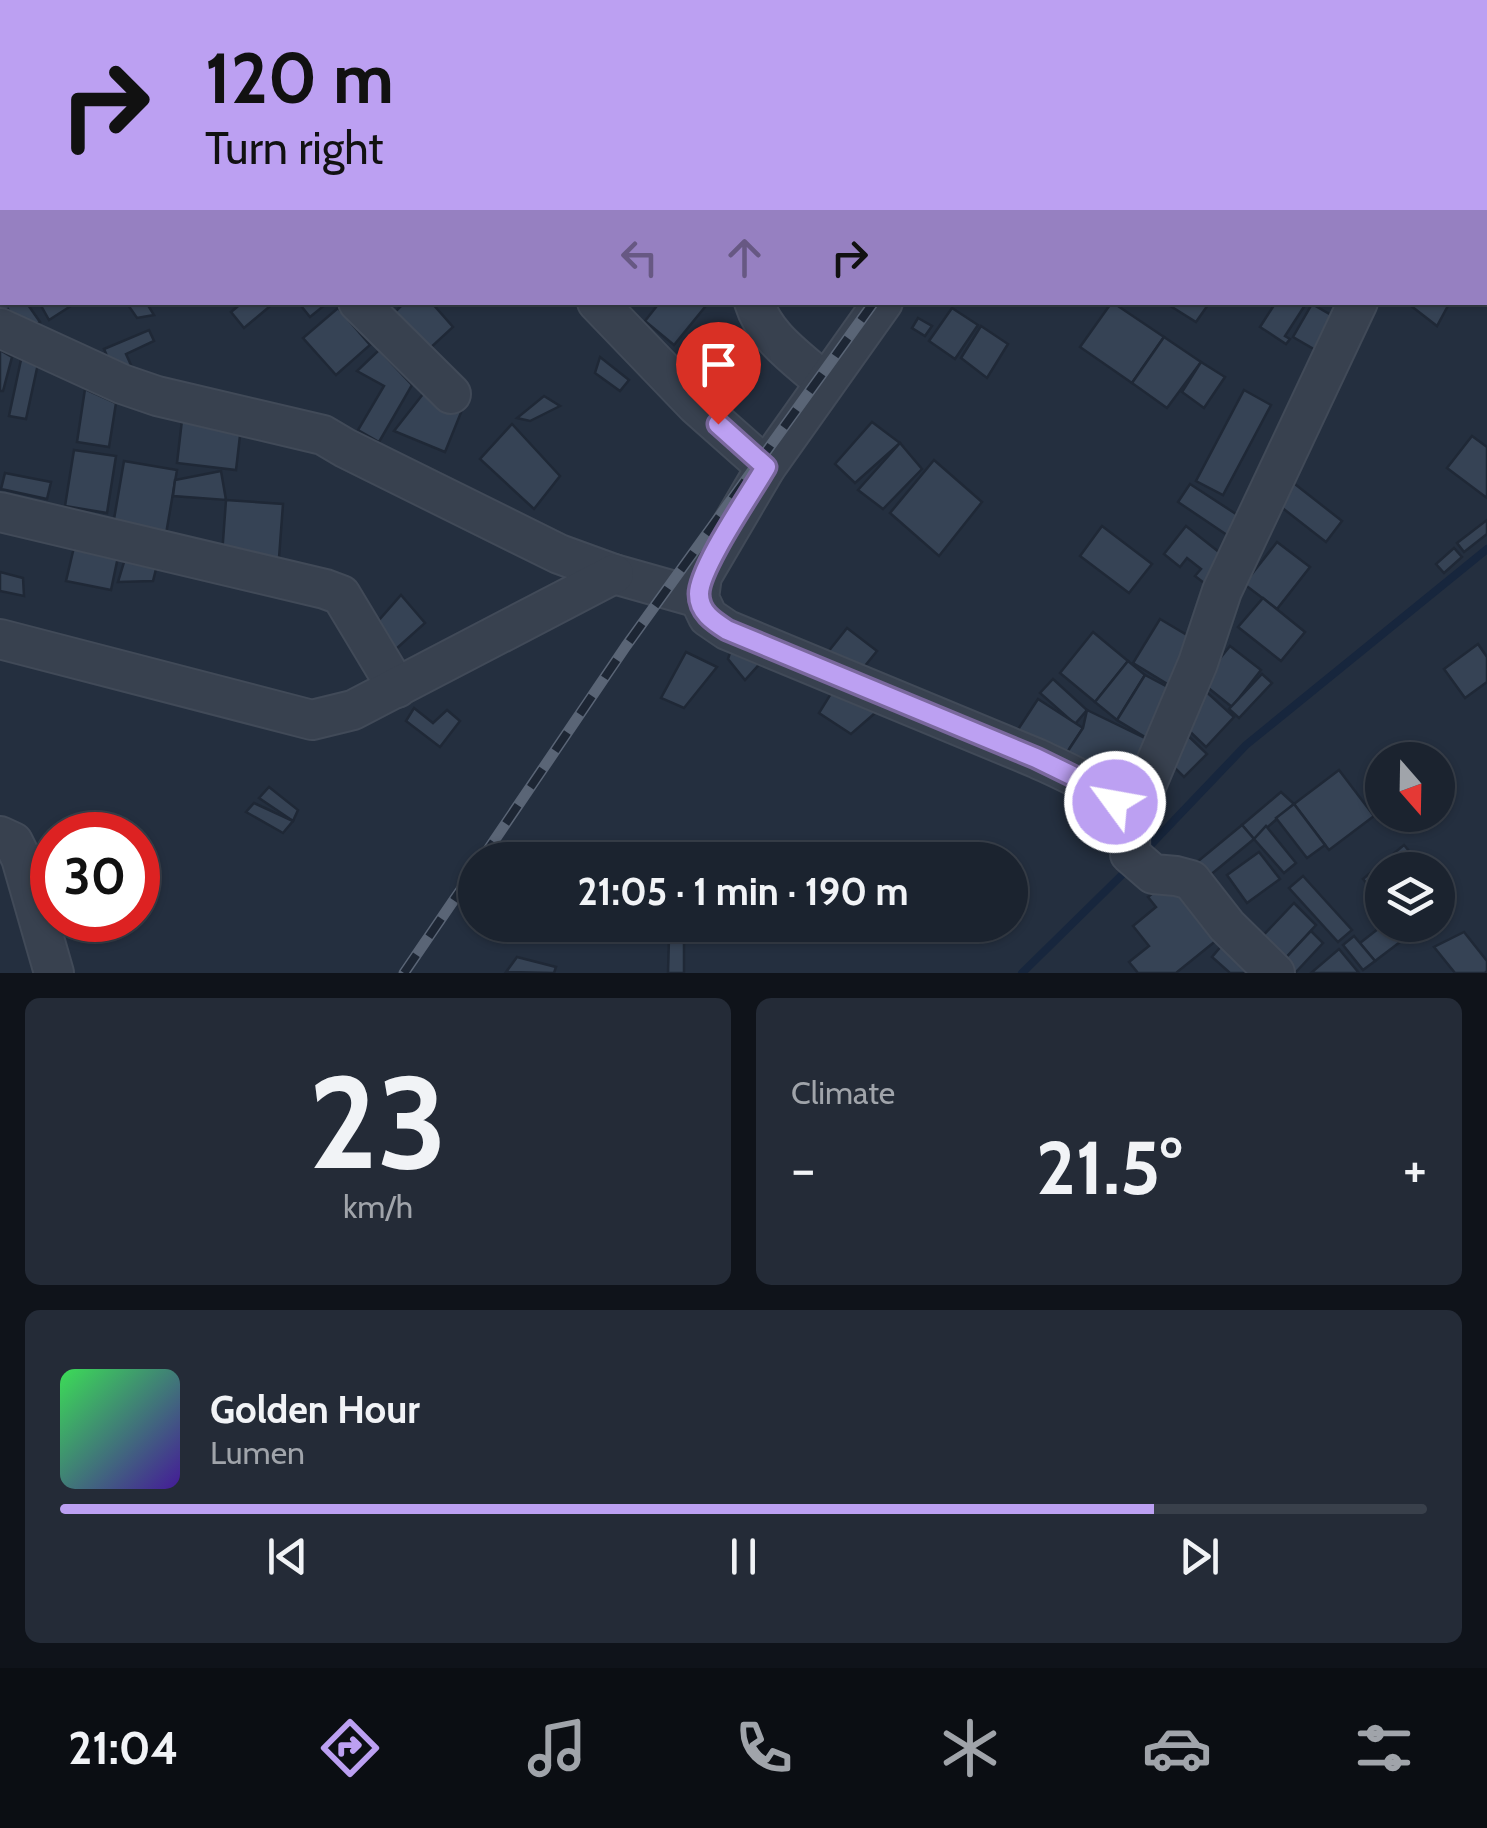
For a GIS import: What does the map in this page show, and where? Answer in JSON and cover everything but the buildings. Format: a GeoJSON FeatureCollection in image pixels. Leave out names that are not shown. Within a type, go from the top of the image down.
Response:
{"type":"FeatureCollection","features":[{"type":"Feature","properties":{"kind":"street"},"geometry":{"type":"LineString","coordinates":[[361,305],[452,394]]}},
{"type":"Feature","properties":{"kind":"street"},"geometry":{"type":"LineString","coordinates":[[600,305],[696,405],[766,467]]}},
{"type":"Feature","properties":{"kind":"street"},"geometry":{"type":"LineString","coordinates":[[755,305],[759,318],[775,339],[825,383]]}},
{"type":"Feature","properties":{"kind":"street"},"geometry":{"type":"LineString","coordinates":[[881,305],[766,467],[702,576],[699,598],[708,617],[727,630],[1081,780],[1115,802],[1128,816],[1138,850],[1176,876],[1191,880],[1227,926],[1275,973]]}},
{"type":"Feature","properties":{"kind":"street"},"geometry":{"type":"LineString","coordinates":[[1138,850],[1222,590],[1357,305]]}},
{"type":"Feature","properties":{"kind":"street"},"geometry":{"type":"LineString","coordinates":[[0,328],[157,396],[323,435],[559,554],[699,598]]}},
{"type":"Feature","properties":{"kind":"street"},"geometry":{"type":"LineString","coordinates":[[0,512],[342,595],[397,688]]}},
{"type":"Feature","properties":{"kind":"street"},"geometry":{"type":"LineString","coordinates":[[0,640],[312,720],[353,710],[614,574]]}},
{"type":"Feature","properties":{"kind":"street"},"geometry":{"type":"LineString","coordinates":[[0,836],[14,842],[21,858],[54,973]]}},
{"type":"Feature","properties":{"kind":"waterway"},"geometry":{"type":"LineString","coordinates":[[1142,854],[1246,745],[1487,549]]}},
{"type":"Feature","properties":{"kind":"waterway"},"geometry":{"type":"LineString","coordinates":[[1022,973],[1129,868]]}},
{"type":"Feature","properties":{"kind":"railway"},"geometry":{"type":"LineString","coordinates":[[493,842],[626,646],[872,305]]}},
{"type":"Feature","properties":{"kind":"railway"},"geometry":{"type":"LineString","coordinates":[[404,973],[458,894]]}},
{"type":"Feature","properties":{"kind":"route"},"geometry":{"type":"LineString","coordinates":[[718,424],[766,467],[702,576],[699,598],[708,617],[727,630],[1036,758],[1115,802]]}}]}
